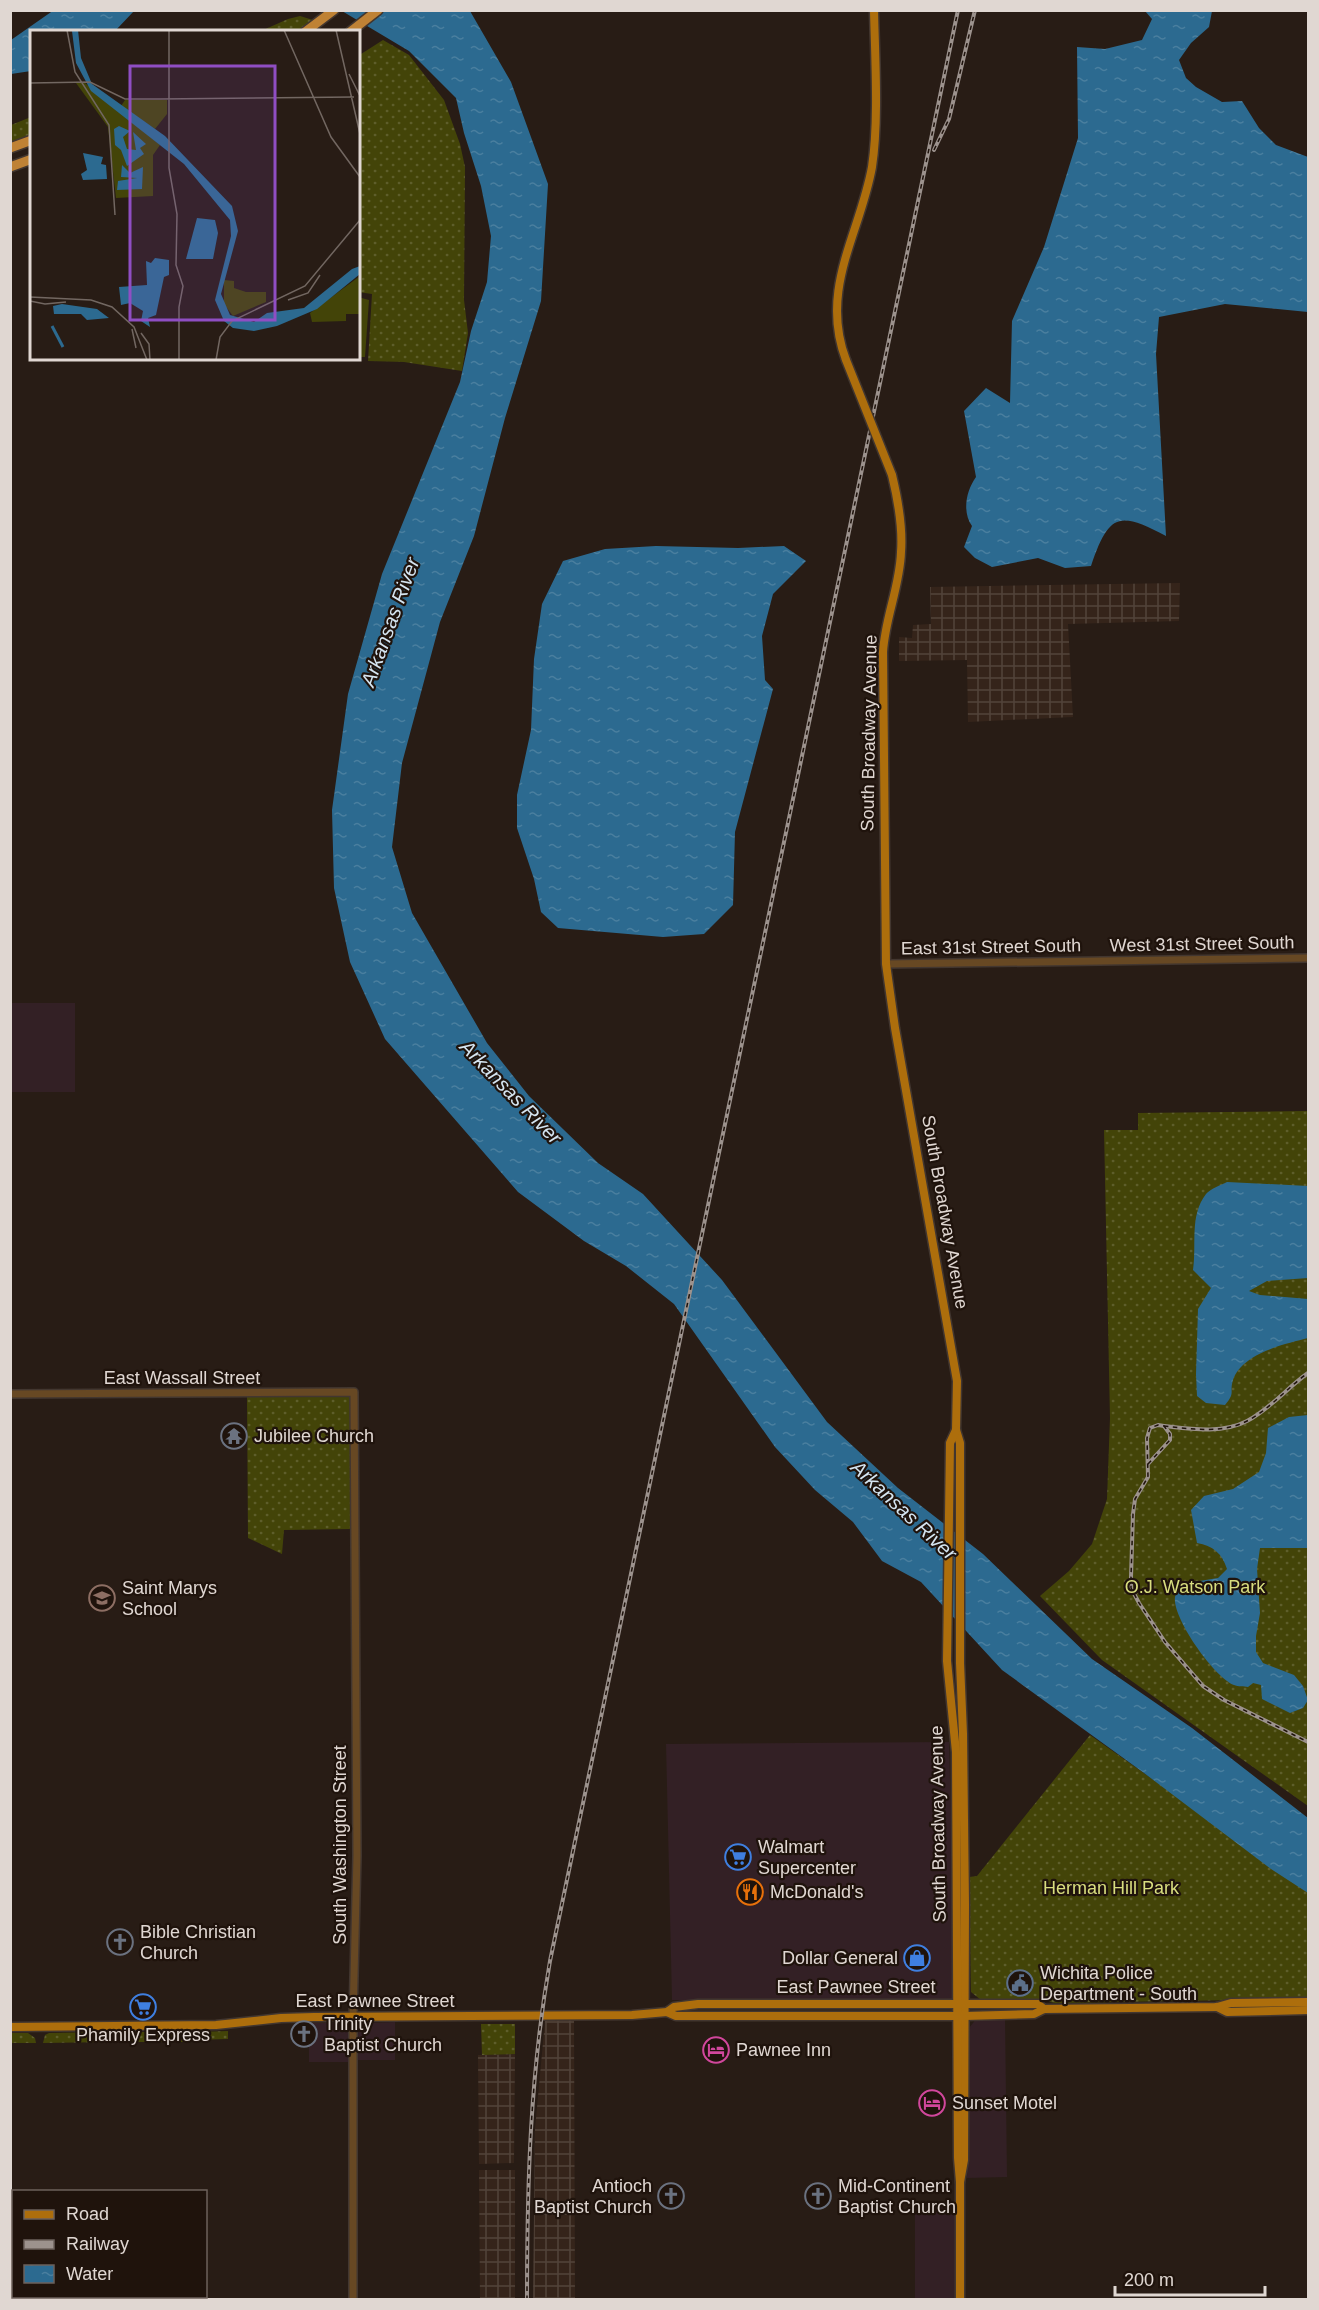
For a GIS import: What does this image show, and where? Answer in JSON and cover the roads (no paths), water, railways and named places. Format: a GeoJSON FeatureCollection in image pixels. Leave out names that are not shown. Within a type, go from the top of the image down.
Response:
{"type":"FeatureCollection","features":[{"type":"Feature","properties":{"kind":"highway"},"geometry":{"type":"LineString","coordinates":[[307,30],[334,10]]}},
{"type":"Feature","properties":{"kind":"highway"},"geometry":{"type":"LineString","coordinates":[[353,30],[378,10]]}},
{"type":"Feature","properties":{"kind":"highway"},"geometry":{"type":"LineString","coordinates":[[10,148],[30,141]]}},
{"type":"Feature","properties":{"kind":"highway"},"geometry":{"type":"LineString","coordinates":[[10,167],[30,160]]}},
{"type":"Feature","properties":{"kind":"main road","name":"South Broadway Avenue"},"geometry":{"type":"LineString","coordinates":[[874,10],[872,166],[843,263],[838,292],[838,326],[846,360],[892,475],[900,507],[901,553],[883,658],[886,964],[895,1028],[957,1381],[956,1430],[960,1443],[960,1663],[963,1734],[958,2158],[960,2300]]}},
{"type":"Feature","properties":{"kind":"main road","name":"South Broadway Avenue"},"geometry":{"type":"LineString","coordinates":[[956,1430],[950,1443],[948,1483],[947,1661],[956,1752],[960,2003]]}},
{"type":"Feature","properties":{"kind":"main road"},"geometry":{"type":"LineString","coordinates":[[1216,2007],[1230,2003],[1308,2002]]}},
{"type":"Feature","properties":{"kind":"main road","name":"East Pawnee Street"},"geometry":{"type":"LineString","coordinates":[[667,2012],[674,2007],[698,2004],[1038,2004],[1044,2009]]}},
{"type":"Feature","properties":{"kind":"main road","name":"East Pawnee Street"},"geometry":{"type":"LineString","coordinates":[[10,2027],[216,2025],[281,2018],[606,2015],[667,2012],[676,2016],[960,2015],[1034,2014],[1044,2009],[1216,2007]]}},
{"type":"Feature","properties":{"kind":"main road"},"geometry":{"type":"LineString","coordinates":[[1216,2007],[1227,2012],[1308,2010]]}},
{"type":"Feature","properties":{"kind":"street","name":"West 31st Street South"},"geometry":{"type":"LineString","coordinates":[[1096,960],[1308,958]]}},
{"type":"Feature","properties":{"kind":"street","name":"East 31st Street South"},"geometry":{"type":"LineString","coordinates":[[886,964],[1096,960]]}},
{"type":"Feature","properties":{"kind":"street","name":"East Wassall Street"},"geometry":{"type":"LineString","coordinates":[[10,1394],[354,1392]]}},
{"type":"Feature","properties":{"kind":"street","name":"South Washington Street"},"geometry":{"type":"LineString","coordinates":[[353,2300],[353,2017],[357,1856],[354,1392]]}},
{"type":"Feature","properties":{"kind":"water"},"geometry":{"type":"Polygon","coordinates":[[[54,10],[134,10],[116,30],[30,30],[30,71],[11,74],[11,40],[54,10]]]}},
{"type":"Feature","properties":{"kind":"water","name":"Arkansas River"},"geometry":{"type":"Polygon","coordinates":[[[342,11],[470,11],[511,82],[548,184],[541,301],[505,418],[474,536],[440,622],[402,763],[392,847],[412,913],[487,1043],[529,1096],[598,1163],[643,1194],[722,1280],[827,1422],[898,1488],[983,1554],[1092,1659],[1192,1728],[1308,1818],[1308,1893],[1271,1869],[1002,1670],[921,1582],[882,1561],[853,1522],[815,1490],[775,1447],[674,1304],[626,1266],[584,1241],[518,1192],[385,1039],[350,962],[334,888],[332,810],[348,694],[382,574],[460,382],[471,331],[487,282],[491,236],[481,186],[464,133],[456,98],[409,51],[342,11]]]}},
{"type":"Feature","properties":{"kind":"water"},"geometry":{"type":"Polygon","coordinates":[[[1145,11],[1212,11],[1209,27],[1191,43],[1179,60],[1186,78],[1196,87],[1222,102],[1242,101],[1259,128],[1276,145],[1308,157],[1308,312],[1225,304],[1159,317],[1156,354],[1166,536],[1137,523],[1118,522],[1104,535],[1091,566],[1065,568],[1038,558],[992,567],[975,558],[964,547],[972,526],[967,514],[966,502],[976,477],[964,411],[986,388],[1010,403],[1012,321],[1044,247],[1078,138],[1077,47],[1105,49],[1142,40],[1152,19],[1145,11]]]}},
{"type":"Feature","properties":{"kind":"water"},"geometry":{"type":"Polygon","coordinates":[[[656,546],[738,548],[784,546],[806,561],[773,594],[762,636],[765,680],[773,689],[735,832],[733,905],[704,934],[663,937],[558,928],[541,912],[534,879],[517,828],[517,795],[531,730],[534,659],[542,604],[563,561],[605,549],[656,546]]]}},
{"type":"Feature","properties":{"kind":"water"},"geometry":{"type":"Polygon","coordinates":[[[1227,1182],[1308,1186],[1308,1278],[1267,1281],[1249,1291],[1260,1295],[1308,1299],[1308,1338],[1265,1351],[1245,1363],[1233,1380],[1231,1395],[1225,1405],[1206,1403],[1197,1396],[1198,1309],[1211,1288],[1193,1270],[1197,1212],[1208,1192],[1227,1182]]]}},
{"type":"Feature","properties":{"kind":"water"},"geometry":{"type":"Polygon","coordinates":[[[1308,1415],[1308,1548],[1260,1548],[1257,1569],[1260,1613],[1256,1652],[1263,1663],[1294,1675],[1303,1686],[1308,1700],[1303,1708],[1290,1713],[1262,1699],[1261,1685],[1253,1683],[1248,1687],[1236,1686],[1216,1671],[1187,1632],[1180,1619],[1175,1597],[1181,1584],[1218,1578],[1227,1569],[1216,1551],[1197,1543],[1191,1510],[1204,1496],[1233,1489],[1259,1472],[1266,1453],[1268,1428],[1289,1417],[1308,1415]]]}},
{"type":"Feature","properties":{"kind":"railway"},"geometry":{"type":"LineString","coordinates":[[527,2300],[531,2130],[538,2046],[550,1961],[958,10]]}},
{"type":"Feature","properties":{"kind":"railway"},"geometry":{"type":"LineString","coordinates":[[934,150],[949,119],[975,10]]}},
{"type":"Feature","properties":{"kind":"railway"},"geometry":{"type":"LineString","coordinates":[[1164,1426],[1217,1429],[1237,1425],[1263,1411],[1308,1373]]}},
{"type":"Feature","properties":{"kind":"railway"},"geometry":{"type":"LineString","coordinates":[[1148,1464],[1170,1440],[1170,1434],[1164,1426],[1158,1425],[1150,1428],[1147,1438],[1148,1477],[1135,1499],[1131,1588],[1139,1603],[1165,1642],[1203,1686],[1224,1700],[1308,1742]]}},
{"type":"Feature","properties":{"kind":"place","name":"Jubilee Church"},"geometry":{"type":"Point","coordinates":[234,1436]}},
{"type":"Feature","properties":{"kind":"place","name":"Saint Marys School"},"geometry":{"type":"Point","coordinates":[102,1598]}},
{"type":"Feature","properties":{"kind":"place","name":"Walmart Supercenter"},"geometry":{"type":"Point","coordinates":[738,1857]}},
{"type":"Feature","properties":{"kind":"place","name":"McDonald's"},"geometry":{"type":"Point","coordinates":[750,1892]}},
{"type":"Feature","properties":{"kind":"place","name":"Bible Christian Church"},"geometry":{"type":"Point","coordinates":[120,1942]}},
{"type":"Feature","properties":{"kind":"place","name":"Dollar General"},"geometry":{"type":"Point","coordinates":[917,1958]}},
{"type":"Feature","properties":{"kind":"place","name":"Wichita Police Department - South"},"geometry":{"type":"Point","coordinates":[1020,1983]}},
{"type":"Feature","properties":{"kind":"place","name":"Phamily Express"},"geometry":{"type":"Point","coordinates":[143,2007]}},
{"type":"Feature","properties":{"kind":"place","name":"Trinity Baptist Church"},"geometry":{"type":"Point","coordinates":[304,2034]}},
{"type":"Feature","properties":{"kind":"place","name":"Pawnee Inn"},"geometry":{"type":"Point","coordinates":[716,2050]}},
{"type":"Feature","properties":{"kind":"place","name":"Sunset Motel"},"geometry":{"type":"Point","coordinates":[932,2103]}},
{"type":"Feature","properties":{"kind":"place","name":"Antioch Baptist Church"},"geometry":{"type":"Point","coordinates":[671,2196]}},
{"type":"Feature","properties":{"kind":"place","name":"Mid-Continent Baptist Church"},"geometry":{"type":"Point","coordinates":[818,2196]}},
{"type":"Feature","properties":{"kind":"park label","name":"O.J. Watson Park"},"geometry":{"type":"Point","coordinates":[1195,1587]}},
{"type":"Feature","properties":{"kind":"park label","name":"Herman Hill Park"},"geometry":{"type":"Point","coordinates":[1111,1888]}}]}
